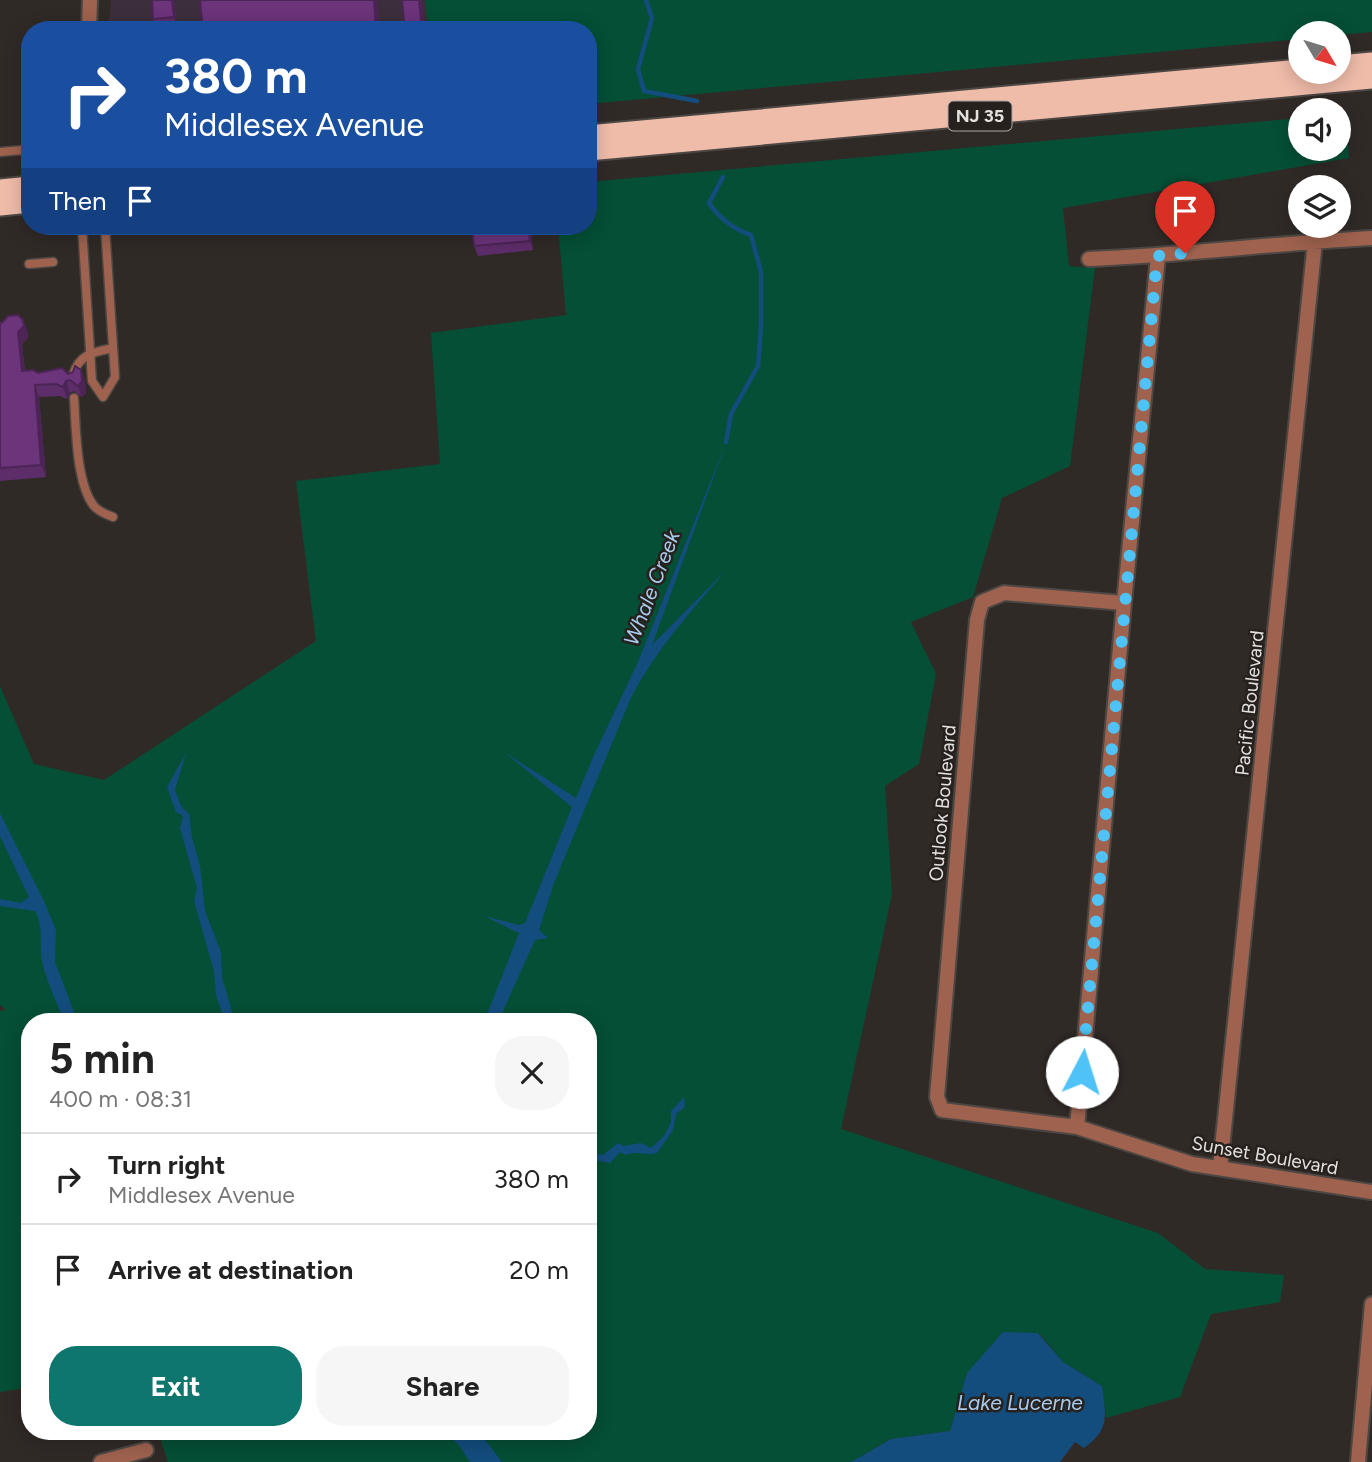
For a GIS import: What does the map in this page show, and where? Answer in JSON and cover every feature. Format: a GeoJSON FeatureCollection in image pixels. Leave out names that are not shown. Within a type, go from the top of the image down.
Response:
{"type":"FeatureCollection","features":[{"type":"Feature","properties":{"kind":"highway"},"geometry":{"type":"LineString","coordinates":[[1351,64],[1372,62]]}},
{"type":"Feature","properties":{"kind":"highway","name":"NJ 35"},"geometry":{"type":"LineString","coordinates":[[597,134],[1288,70]]}},
{"type":"Feature","properties":{"kind":"highway","name":"NJ 35"},"geometry":{"type":"LineString","coordinates":[[597,150],[1372,79]]}},
{"type":"Feature","properties":{"kind":"highway"},"geometry":{"type":"LineString","coordinates":[[0,189],[21,187]]}},
{"type":"Feature","properties":{"kind":"highway"},"geometry":{"type":"LineString","coordinates":[[0,206],[21,204]]}},
{"type":"Feature","properties":{"kind":"street"},"geometry":{"type":"LineString","coordinates":[[89,21],[90,0]]}},
{"type":"Feature","properties":{"kind":"street"},"geometry":{"type":"LineString","coordinates":[[1089,259],[1158,256],[1372,238]]}},
{"type":"Feature","properties":{"kind":"street","name":"Pacific Boulevard"},"geometry":{"type":"LineString","coordinates":[[1220,1168],[1315,241]]}},
{"type":"Feature","properties":{"kind":"street"},"geometry":{"type":"LineString","coordinates":[[1077,1128],[1158,256]]}},
{"type":"Feature","properties":{"kind":"street","name":"Outlook Boulevard"},"geometry":{"type":"LineString","coordinates":[[943,1032],[977,620],[982,601],[1004,593],[1124,603]]}},
{"type":"Feature","properties":{"kind":"street","name":"Sunset Boulevard"},"geometry":{"type":"LineString","coordinates":[[943,1032],[937,1097],[942,1110],[1077,1128],[1192,1164],[1372,1192]]}},
{"type":"Feature","properties":{"kind":"street"},"geometry":{"type":"LineString","coordinates":[[1358,1462],[1372,1304]]}},
{"type":"Feature","properties":{"kind":"street"},"geometry":{"type":"LineString","coordinates":[[101,1462],[146,1450]]}},
{"type":"Feature","properties":{"kind":"lane"},"geometry":{"type":"LineString","coordinates":[[0,152],[21,150]]}},
{"type":"Feature","properties":{"kind":"lane"},"geometry":{"type":"LineString","coordinates":[[83,235],[92,381],[103,397],[115,377],[106,235]]}},
{"type":"Feature","properties":{"kind":"lane"},"geometry":{"type":"LineString","coordinates":[[29,264],[53,262]]}},
{"type":"Feature","properties":{"kind":"lane"},"geometry":{"type":"LineString","coordinates":[[73,379],[77,363],[90,353],[113,348]]}},
{"type":"Feature","properties":{"kind":"lane"},"geometry":{"type":"LineString","coordinates":[[74,398],[82,473],[88,495],[99,511],[113,517]]}},
{"type":"Feature","properties":{"kind":"shaded area"},"geometry":{"type":"Polygon","coordinates":[[[111,0],[425,0],[427,21],[109,21],[111,0]]]}},
{"type":"Feature","properties":{"kind":"green space"},"geometry":{"type":"Polygon","coordinates":[[[425,0],[1372,0],[1372,32],[1351,34],[1351,21],[1288,21],[1288,40],[597,103],[597,21],[427,21],[425,0]]]}},
{"type":"Feature","properties":{"kind":"green space"},"geometry":{"type":"Polygon","coordinates":[[[1288,119],[1288,161],[1332,161],[1063,208],[1069,266],[1095,268],[1070,466],[1002,498],[973,597],[911,622],[936,674],[919,764],[885,786],[892,894],[841,1129],[1158,1233],[1205,1269],[1284,1275],[1280,1302],[1211,1314],[1180,1397],[1106,1418],[1102,1386],[1063,1362],[1039,1333],[967,1373],[950,1431],[891,1439],[851,1462],[168,1462],[161,1440],[597,1440],[597,1013],[21,1013],[21,1388],[0,1392],[0,1011],[6,1010],[0,1005],[0,686],[34,764],[104,780],[316,641],[296,481],[440,464],[431,333],[566,315],[559,235],[597,235],[597,181],[1288,119]]]}},
{"type":"Feature","properties":{"kind":"water","name":"Whale Creek"},"geometry":{"type":"Polygon","coordinates":[[[728,438],[652,645],[725,571],[674,632],[650,665],[630,700],[554,883],[539,930],[548,938],[535,940],[502,1013],[488,1013],[519,933],[484,916],[519,925],[525,923],[572,807],[504,752],[576,798],[638,662],[728,438]]]}},
{"type":"Feature","properties":{"kind":"water"},"geometry":{"type":"Polygon","coordinates":[[[186,753],[175,790],[181,806],[189,814],[200,866],[205,911],[221,952],[222,977],[232,1013],[222,1013],[216,995],[214,971],[194,901],[197,888],[180,828],[183,816],[176,812],[167,787],[186,753]]]}},
{"type":"Feature","properties":{"kind":"water"},"geometry":{"type":"Polygon","coordinates":[[[0,813],[56,930],[55,962],[74,1013],[60,1013],[47,979],[41,951],[40,924],[35,911],[0,906],[0,899],[21,903],[29,897],[0,836],[0,813]]]}},
{"type":"Feature","properties":{"kind":"water"},"geometry":{"type":"Polygon","coordinates":[[[684,1097],[685,1107],[676,1114],[673,1130],[657,1153],[626,1155],[620,1152],[610,1163],[597,1161],[597,1154],[603,1155],[618,1143],[623,1146],[641,1143],[651,1148],[664,1136],[671,1122],[671,1111],[684,1097]]]}},
{"type":"Feature","properties":{"kind":"water","name":"Lake Lucerne"},"geometry":{"type":"Polygon","coordinates":[[[1003,1332],[1038,1333],[1063,1362],[1102,1386],[1105,1414],[1102,1428],[1084,1448],[1075,1442],[1060,1462],[851,1462],[891,1439],[950,1431],[967,1373],[1003,1332]]]}},
{"type":"Feature","properties":{"kind":"water"},"geometry":{"type":"Polygon","coordinates":[[[454,1440],[485,1440],[502,1462],[470,1462],[454,1440]]]}},
{"type":"Feature","properties":{"kind":"building"},"geometry":{"type":"Polygon","coordinates":[[[152,0],[172,0],[174,17],[153,19],[152,0]]]}},
{"type":"Feature","properties":{"kind":"building"},"geometry":{"type":"Polygon","coordinates":[[[200,0],[374,0],[375,21],[202,21],[200,0]]]}},
{"type":"Feature","properties":{"kind":"building"},"geometry":{"type":"Polygon","coordinates":[[[402,0],[419,0],[421,21],[404,21],[402,0]]]}},
{"type":"Feature","properties":{"kind":"building"},"geometry":{"type":"Polygon","coordinates":[[[473,235],[529,235],[530,241],[474,246],[473,235]]]}},
{"type":"Feature","properties":{"kind":"building"},"geometry":{"type":"Polygon","coordinates":[[[18,315],[24,326],[18,332],[22,371],[33,370],[38,373],[62,368],[68,374],[73,372],[75,366],[81,370],[82,381],[78,386],[70,380],[66,381],[63,387],[56,384],[35,385],[41,465],[0,468],[0,323],[8,316],[18,315]]]}},
{"type":"Feature","properties":{"kind":"waterway","name":"Whale Creek"},"geometry":{"type":"LineString","coordinates":[[646,0],[652,18],[638,69],[644,91],[697,101]]}},
{"type":"Feature","properties":{"kind":"waterway","name":"Whale Creek"},"geometry":{"type":"LineString","coordinates":[[723,177],[709,203],[727,223],[751,235],[761,272],[758,366],[731,414],[726,442]]}},
{"type":"Feature","properties":{"kind":"route"},"geometry":{"type":"LineString","coordinates":[[1082,1072],[1156,269],[1158,256],[1185,253]]}}]}
